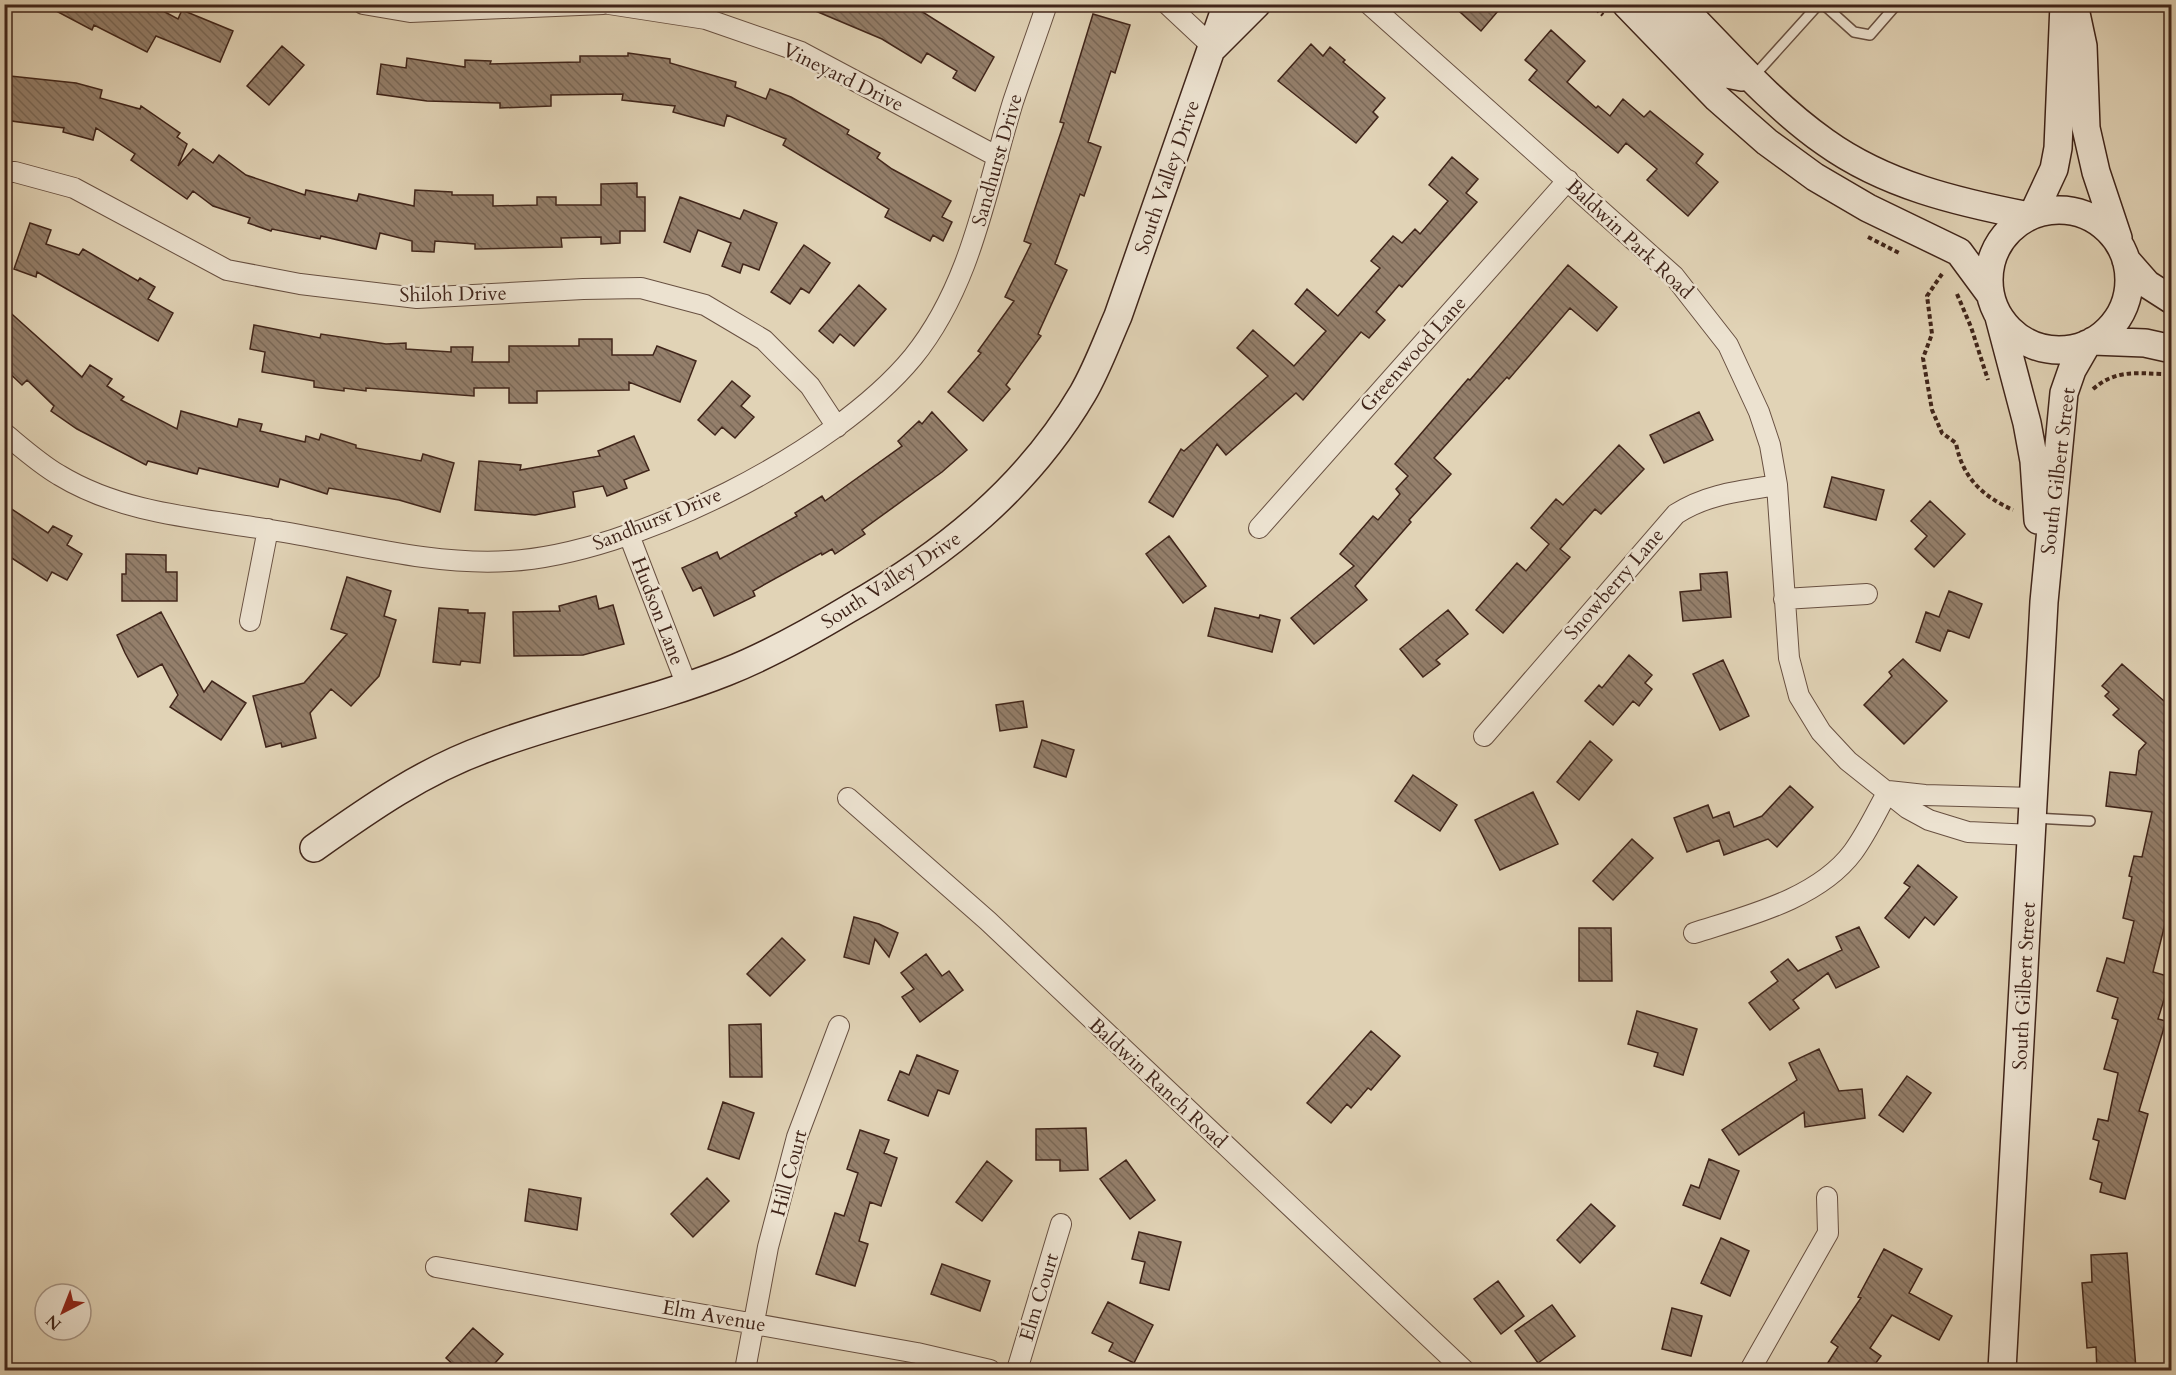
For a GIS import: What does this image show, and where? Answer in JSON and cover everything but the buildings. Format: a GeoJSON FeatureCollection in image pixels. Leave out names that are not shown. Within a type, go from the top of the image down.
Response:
{"type":"FeatureCollection","features":[{"type":"Feature","properties":{"kind":"street"},"geometry":{"type":"LineString","coordinates":[[363,4],[410,12],[603,4]]}},
{"type":"Feature","properties":{"kind":"street","name":"Vineyard Drive"},"geometry":{"type":"LineString","coordinates":[[609,4],[706,19],[801,52],[998,157]]}},
{"type":"Feature","properties":{"kind":"street","name":"Sandhurst Drive"},"geometry":{"type":"LineString","coordinates":[[4,433],[59,475],[107,497],[157,513],[268,529],[453,561],[510,561],[573,552],[629,535],[693,508],[765,472],[837,427],[882,391],[915,354],[960,278],[1013,103],[1047,4]]}},
{"type":"Feature","properties":{"kind":"street"},"geometry":{"type":"LineString","coordinates":[[1167,4],[1214,48]]}},
{"type":"Feature","properties":{"kind":"street","name":"South Valley Drive"},"geometry":{"type":"LineString","coordinates":[[314,848],[401,789],[485,748],[723,674],[802,637],[903,577],[973,525],[1011,489],[1041,454],[1083,392],[1114,325],[1214,48],[1222,18],[1229,4]]}},
{"type":"Feature","properties":{"kind":"street","name":"South Valley Drive"},"geometry":{"type":"LineString","coordinates":[[1214,48],[1257,4]]}},
{"type":"Feature","properties":{"kind":"street"},"geometry":{"type":"LineString","coordinates":[[1626,4],[1717,98],[1767,142],[1815,177],[1868,208],[1959,252],[2015,334],[2037,346],[2062,350],[2090,343],[2145,343],[2172,349]]}},
{"type":"Feature","properties":{"kind":"street"},"geometry":{"type":"LineString","coordinates":[[1653,4],[1722,73],[1752,78]]}},
{"type":"Feature","properties":{"kind":"street"},"geometry":{"type":"LineString","coordinates":[[1679,4],[1752,78],[1825,142],[1865,166],[1936,195],[1981,208],[2031,215],[2063,209],[2086,215],[2106,227],[2147,284],[2172,300]]}},
{"type":"Feature","properties":{"kind":"street"},"geometry":{"type":"LineString","coordinates":[[1994,305],[1989,270],[1996,248],[2009,229],[2031,215],[2054,169],[2058,148],[2064,4]]}},
{"type":"Feature","properties":{"kind":"street"},"geometry":{"type":"LineString","coordinates":[[2074,4],[2083,46],[2086,128],[2096,172],[2124,254],[2129,285],[2123,309],[2108,330],[2090,343]]}},
{"type":"Feature","properties":{"kind":"street","name":"Baldwin Park Road"},"geometry":{"type":"LineString","coordinates":[[1369,5],[1674,276],[1728,345],[1759,412],[1770,445],[1777,484],[1789,657],[1799,696],[1821,732],[1848,761],[1907,808],[1948,827],[1968,831],[2034,817]]}},
{"type":"Feature","properties":{"kind":"street","name":"Shiloh Drive"},"geometry":{"type":"LineString","coordinates":[[4,172],[15,172],[74,188],[227,270],[290,282],[417,298],[641,288],[705,305],[764,339],[810,386],[837,427]]}},
{"type":"Feature","properties":{"kind":"street","name":"Greenwood Lane"},"geometry":{"type":"LineString","coordinates":[[1259,528],[1568,180]]}},
{"type":"Feature","properties":{"kind":"street","name":"South Gilbert Street"},"geometry":{"type":"LineString","coordinates":[[1994,305],[2031,442],[2044,602]]}},
{"type":"Feature","properties":{"kind":"street","name":"South Gilbert Street"},"geometry":{"type":"LineString","coordinates":[[2002,1371],[2044,602],[2064,393],[2072,370],[2090,343]]}},
{"type":"Feature","properties":{"kind":"street","name":"Snowberry Lane"},"geometry":{"type":"LineString","coordinates":[[1484,736],[1676,514],[1696,501],[1717,494],[1777,484]]}},
{"type":"Feature","properties":{"kind":"street"},"geometry":{"type":"LineString","coordinates":[[250,621],[268,529]]}},
{"type":"Feature","properties":{"kind":"street","name":"Hudson Lane"},"geometry":{"type":"LineString","coordinates":[[629,535],[687,686]]}},
{"type":"Feature","properties":{"kind":"street"},"geometry":{"type":"LineString","coordinates":[[1784,598],[1867,594]]}},
{"type":"Feature","properties":{"kind":"street"},"geometry":{"type":"LineString","coordinates":[[1694,933],[1747,916],[1800,893],[1832,873],[1852,853],[1888,791],[1924,795],[2034,817]]}},
{"type":"Feature","properties":{"kind":"street","name":"Baldwin Ranch Road"},"geometry":{"type":"LineString","coordinates":[[848,798],[987,921],[1464,1371]]}},
{"type":"Feature","properties":{"kind":"street","name":"Hill Court"},"geometry":{"type":"LineString","coordinates":[[745,1371],[768,1247],[797,1137],[839,1026]]}},
{"type":"Feature","properties":{"kind":"street"},"geometry":{"type":"LineString","coordinates":[[1750,1371],[1828,1233],[1827,1197]]}},
{"type":"Feature","properties":{"kind":"street","name":"Elm Court"},"geometry":{"type":"LineString","coordinates":[[1017,1371],[1061,1224]]}},
{"type":"Feature","properties":{"kind":"street","name":"Elm Avenue"},"geometry":{"type":"LineString","coordinates":[[436,1267],[917,1353],[990,1371]]}},
{"type":"Feature","properties":{"kind":"lane"},"geometry":{"type":"LineString","coordinates":[[1752,78],[1821,4],[1854,32],[1870,35],[1897,4]]}},
{"type":"Feature","properties":{"kind":"lane"},"geometry":{"type":"LineString","coordinates":[[2034,817],[2090,821]]}},
{"type":"Feature","properties":{"kind":"path"},"geometry":{"type":"LineString","coordinates":[[1947,281],[1942,274],[1927,296],[1932,334],[1923,358],[1932,410],[1942,433],[1956,443],[1959,462],[1970,480],[1993,501],[2013,510]]}},
{"type":"Feature","properties":{"kind":"path"},"geometry":{"type":"LineString","coordinates":[[1952,288],[1971,327],[1989,384],[1995,382]]}},
{"type":"Feature","properties":{"kind":"path"},"geometry":{"type":"LineString","coordinates":[[2087,395],[2104,381],[2125,372],[2172,376]]}}]}
